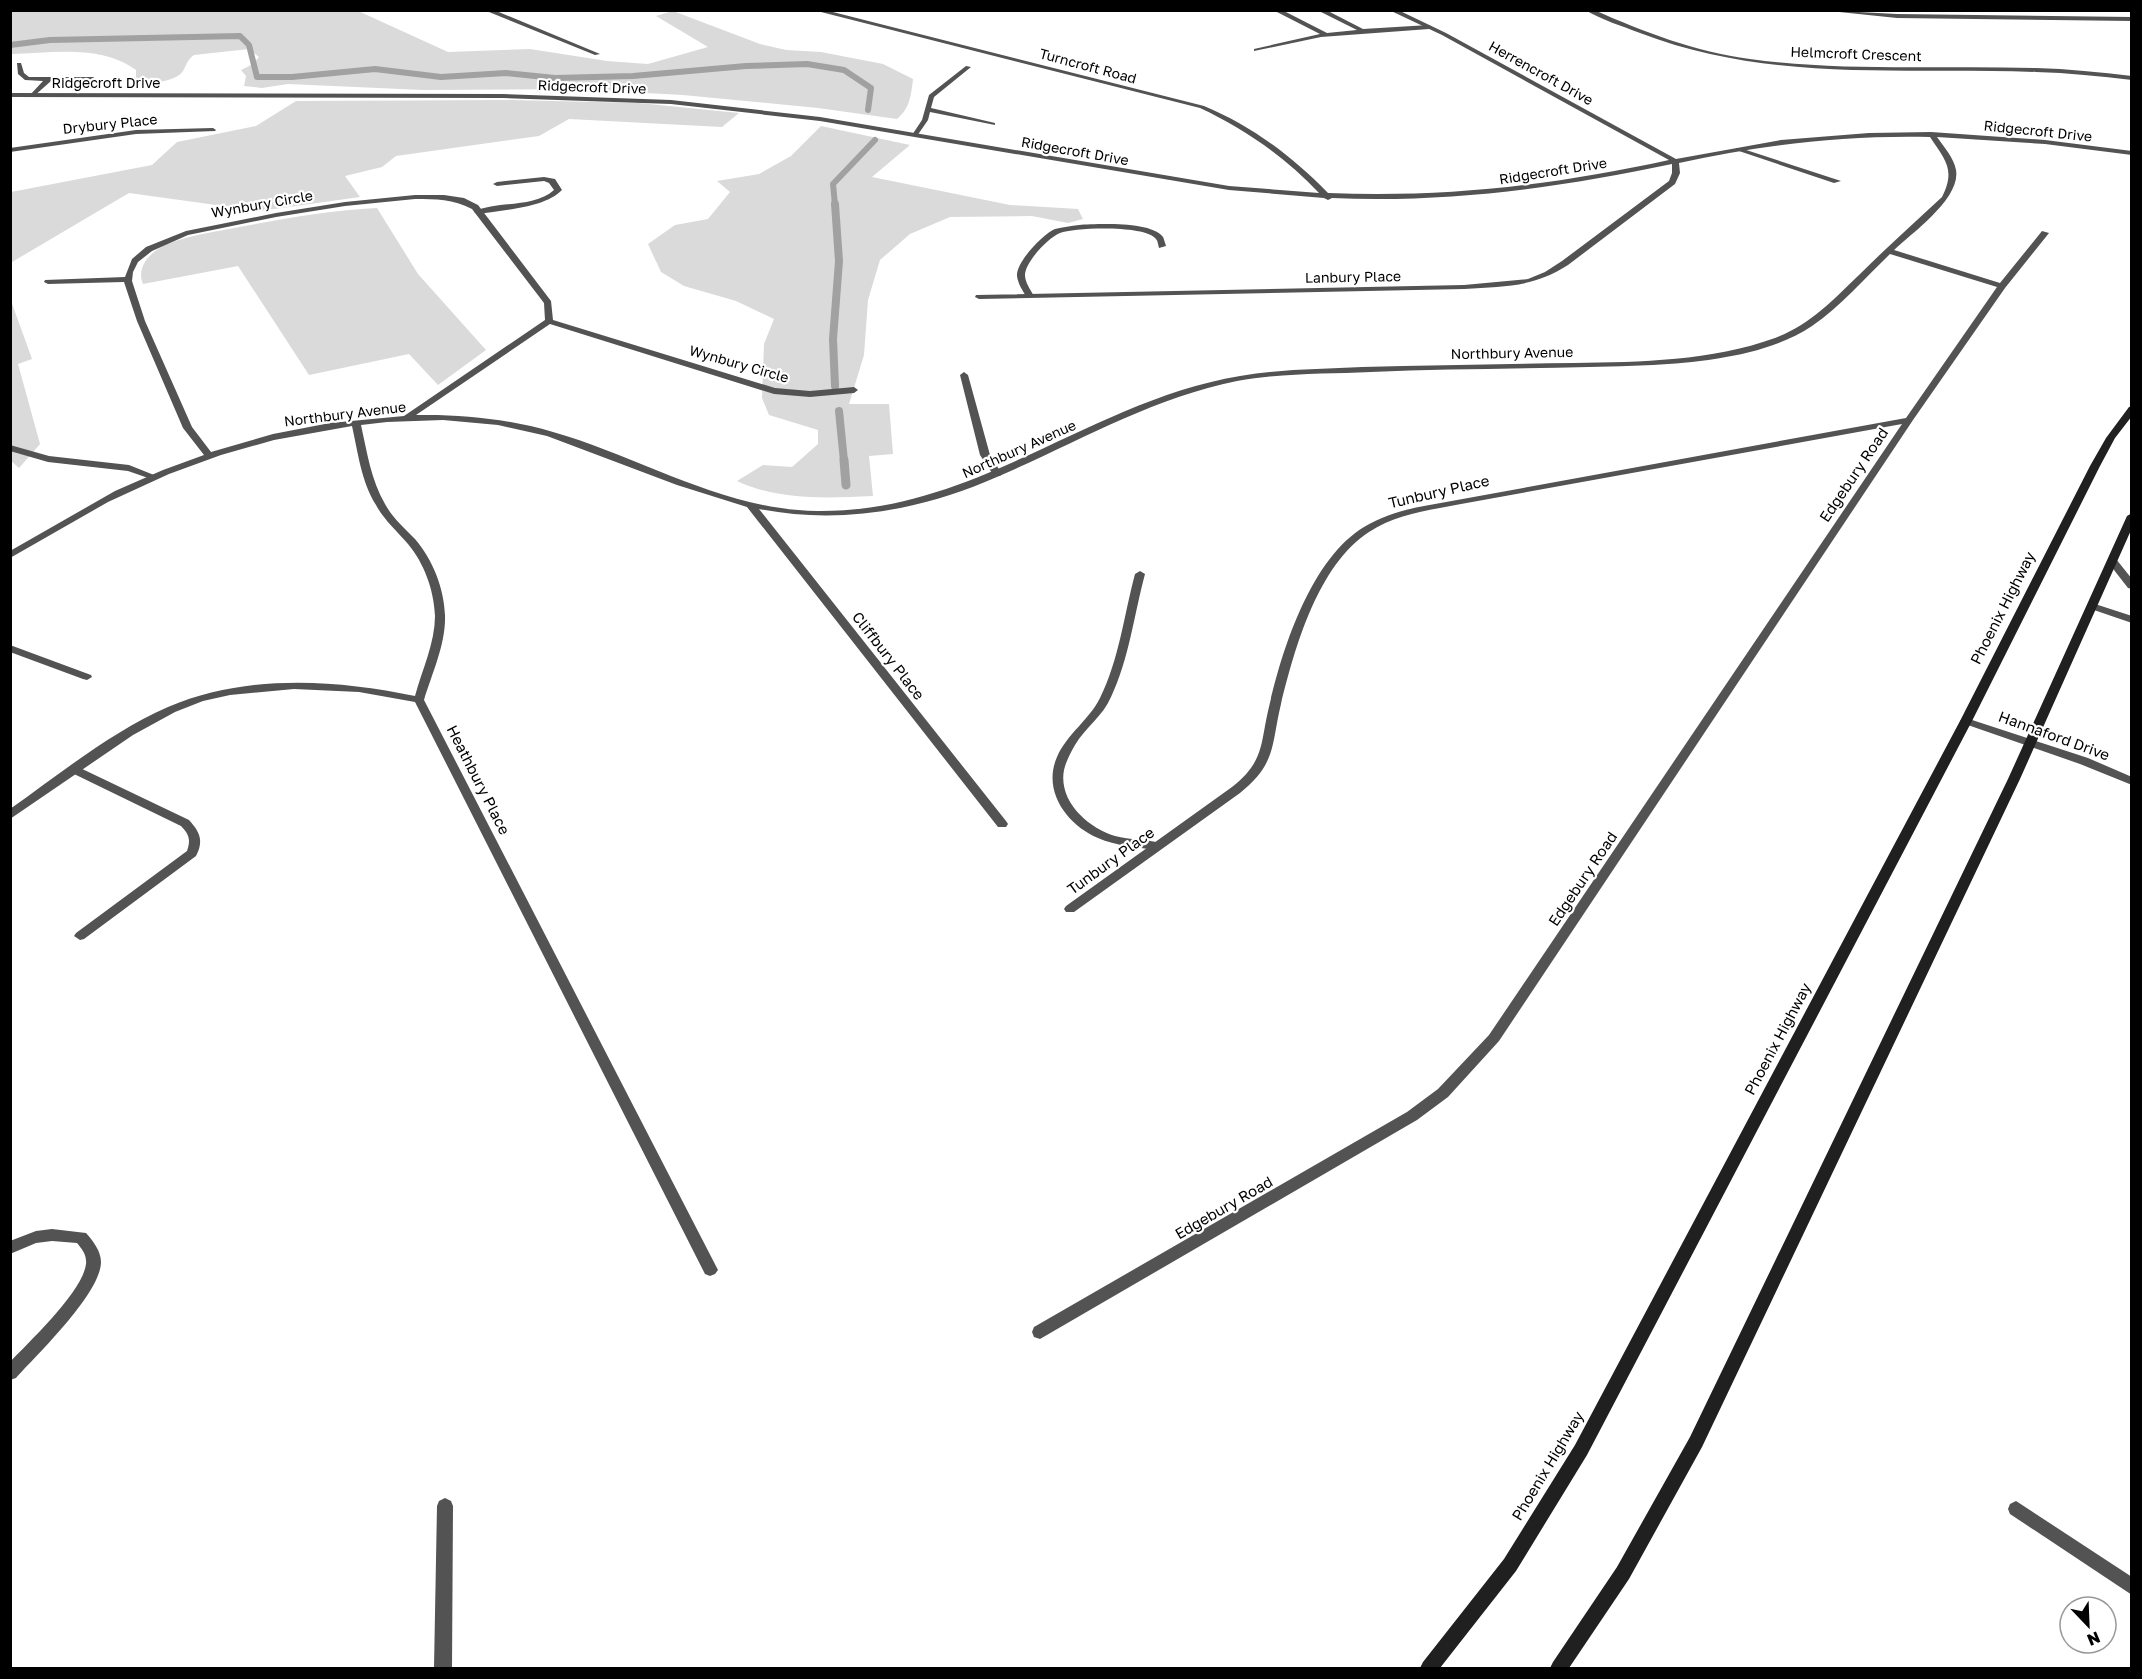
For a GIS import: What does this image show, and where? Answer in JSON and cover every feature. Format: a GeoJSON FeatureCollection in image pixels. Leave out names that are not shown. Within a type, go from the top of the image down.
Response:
{"type":"FeatureCollection","features":[{"type":"Feature","properties":{"kind":"main road","name":"Phoenix Highway"},"geometry":{"type":"LineString","coordinates":[[1429,1668],[1510,1565],[1581,1450],[1966,721],[2095,466],[2111,438],[2132,409]]}},
{"type":"Feature","properties":{"kind":"main road"},"geometry":{"type":"LineString","coordinates":[[1559,1668],[1623,1573],[1696,1442],[2009,789],[2132,516]]}},
{"type":"Feature","properties":{"kind":"street"},"geometry":{"type":"LineString","coordinates":[[487,10],[597,54]]}},
{"type":"Feature","properties":{"kind":"street","name":"Turncroft Road"},"geometry":{"type":"LineString","coordinates":[[816,10],[1202,107],[1226,116],[1249,131],[1300,169],[1328,198]]}},
{"type":"Feature","properties":{"kind":"street"},"geometry":{"type":"LineString","coordinates":[[1276,10],[1325,33]]}},
{"type":"Feature","properties":{"kind":"street"},"geometry":{"type":"LineString","coordinates":[[1320,10],[1362,30]]}},
{"type":"Feature","properties":{"kind":"street","name":"Herrencroft Drive"},"geometry":{"type":"LineString","coordinates":[[1392,10],[1429,27],[1675,161]]}},
{"type":"Feature","properties":{"kind":"street","name":"Helmcroft Crescent"},"geometry":{"type":"LineString","coordinates":[[1588,10],[1673,44],[1749,61],[1841,68],[2055,70],[2132,78]]}},
{"type":"Feature","properties":{"kind":"street"},"geometry":{"type":"LineString","coordinates":[[1824,10],[1897,16],[2132,19]]}},
{"type":"Feature","properties":{"kind":"street"},"geometry":{"type":"LineString","coordinates":[[1256,50],[1292,39],[1325,33],[1429,27]]}},
{"type":"Feature","properties":{"kind":"street"},"geometry":{"type":"LineString","coordinates":[[19,64],[23,77],[48,80],[93,79]]}},
{"type":"Feature","properties":{"kind":"street"},"geometry":{"type":"LineString","coordinates":[[915,135],[925,120],[931,96],[968,67]]}},
{"type":"Feature","properties":{"kind":"street"},"geometry":{"type":"LineString","coordinates":[[33,94],[48,80]]}},
{"type":"Feature","properties":{"kind":"street","name":"Ridgecroft Drive"},"geometry":{"type":"LineString","coordinates":[[10,94],[595,98],[738,109],[915,135],[1229,188],[1328,198],[1418,198],[1483,194],[1554,185],[1737,149],[1836,137],[1931,135],[2038,141],[2132,153]]}},
{"type":"Feature","properties":{"kind":"street"},"geometry":{"type":"LineString","coordinates":[[928,110],[993,124]]}},
{"type":"Feature","properties":{"kind":"street","name":"Drybury Place"},"geometry":{"type":"LineString","coordinates":[[10,150],[127,132],[213,130]]}},
{"type":"Feature","properties":{"kind":"street","name":"Northbury Avenue"},"geometry":{"type":"LineString","coordinates":[[10,555],[116,494],[209,455],[280,435],[356,423],[449,418],[539,431],[583,445],[681,484],[751,506],[814,514],[890,510],[957,491],[1138,410],[1231,380],[1312,371],[1677,361],[1725,355],[1762,345],[1808,325],[1945,198],[1953,185],[1955,175],[1951,164],[1931,135]]}},
{"type":"Feature","properties":{"kind":"street"},"geometry":{"type":"LineString","coordinates":[[1737,149],[1837,181]]}},
{"type":"Feature","properties":{"kind":"street","name":"Lanbury Place"},"geometry":{"type":"LineString","coordinates":[[979,297],[1403,290],[1464,288],[1529,281],[1548,274],[1565,263],[1662,192],[1672,182],[1676,173],[1675,161]]}},
{"type":"Feature","properties":{"kind":"street"},"geometry":{"type":"LineString","coordinates":[[478,212],[545,199],[556,195],[558,190],[552,181],[544,179],[497,184]]}},
{"type":"Feature","properties":{"kind":"street","name":"Wynbury Circle"},"geometry":{"type":"LineString","coordinates":[[128,279],[135,261],[149,249],[186,233],[212,226],[345,204],[415,197],[444,197],[461,200],[475,207],[548,303],[549,321],[774,391],[810,394],[854,390]]}},
{"type":"Feature","properties":{"kind":"street"},"geometry":{"type":"LineString","coordinates":[[1030,296],[1020,276],[1022,267],[1048,236],[1059,230],[1086,226],[1137,230],[1159,237],[1162,246]]}},
{"type":"Feature","properties":{"kind":"street","name":"Edgebury Road"},"geometry":{"type":"LineString","coordinates":[[1040,1332],[1412,1116],[1443,1093],[1494,1038],[1909,420],[2002,285],[2045,233]]}},
{"type":"Feature","properties":{"kind":"street"},"geometry":{"type":"LineString","coordinates":[[1888,251],[2002,285]]}},
{"type":"Feature","properties":{"kind":"street"},"geometry":{"type":"LineString","coordinates":[[48,282],[128,279],[141,321],[188,428],[209,455]]}},
{"type":"Feature","properties":{"kind":"street"},"geometry":{"type":"LineString","coordinates":[[405,419],[549,321]]}},
{"type":"Feature","properties":{"kind":"street"},"geometry":{"type":"LineString","coordinates":[[964,375],[985,455],[998,474]]}},
{"type":"Feature","properties":{"kind":"street","name":"Tunbury Place"},"geometry":{"type":"LineString","coordinates":[[1070,909],[1237,788],[1257,771],[1265,758],[1275,707],[1294,642],[1317,589],[1343,549],[1365,530],[1392,517],[1461,501],[1909,420]]}},
{"type":"Feature","properties":{"kind":"street"},"geometry":{"type":"LineString","coordinates":[[10,815],[140,725],[192,701],[256,688],[304,687],[360,689],[419,700],[439,630],[440,615],[436,593],[430,572],[418,549],[386,514],[371,487],[356,423]]}},
{"type":"Feature","properties":{"kind":"street"},"geometry":{"type":"LineString","coordinates":[[10,448],[67,462],[111,465],[154,477]]}},
{"type":"Feature","properties":{"kind":"street","name":"Cliffbury Place"},"geometry":{"type":"LineString","coordinates":[[751,506],[1002,824]]}},
{"type":"Feature","properties":{"kind":"street"},"geometry":{"type":"LineString","coordinates":[[2112,561],[2132,586]]}},
{"type":"Feature","properties":{"kind":"street"},"geometry":{"type":"LineString","coordinates":[[1140,574],[1105,698],[1093,717],[1076,734],[1062,759],[1057,786],[1065,806],[1079,822],[1097,833],[1114,840],[1156,846]]}},
{"type":"Feature","properties":{"kind":"street"},"geometry":{"type":"LineString","coordinates":[[2092,606],[2132,620]]}},
{"type":"Feature","properties":{"kind":"street"},"geometry":{"type":"LineString","coordinates":[[10,648],[87,677]]}},
{"type":"Feature","properties":{"kind":"street","name":"Heathbury Place"},"geometry":{"type":"LineString","coordinates":[[419,700],[710,1270]]}},
{"type":"Feature","properties":{"kind":"street","name":"Hannaford Drive"},"geometry":{"type":"LineString","coordinates":[[1966,721],[2132,780]]}},
{"type":"Feature","properties":{"kind":"street"},"geometry":{"type":"LineString","coordinates":[[76,770],[185,823],[195,833],[196,842],[192,853],[80,936]]}},
{"type":"Feature","properties":{"kind":"street"},"geometry":{"type":"LineString","coordinates":[[10,1248],[27,1238],[47,1233],[81,1237],[92,1250],[93,1269],[75,1298],[10,1373]]}},
{"type":"Feature","properties":{"kind":"street"},"geometry":{"type":"LineString","coordinates":[[443,1668],[445,1506]]}},
{"type":"Feature","properties":{"kind":"street"},"geometry":{"type":"LineString","coordinates":[[2016,1509],[2132,1587]]}},
{"type":"Feature","properties":{"kind":"shaded area"},"geometry":{"type":"Polygon","coordinates":[[[356,10],[448,52],[530,49],[607,61],[648,64],[708,47],[656,16],[673,11],[760,44],[786,50],[821,52],[883,64],[913,79],[907,106],[897,119],[818,108],[683,95],[572,89],[423,90],[288,84],[262,88],[244,86],[246,76],[241,70],[253,64],[259,57],[249,49],[194,55],[179,75],[168,80],[154,82],[136,81],[136,70],[107,56],[92,53],[11,54],[11,11],[356,10]]]}},
{"type":"Feature","properties":{"kind":"shaded area"},"geometry":{"type":"Polygon","coordinates":[[[510,100],[639,103],[739,113],[722,127],[569,119],[539,136],[396,156],[382,167],[345,176],[360,197],[260,211],[129,193],[12,262],[11,270],[11,192],[152,165],[177,142],[256,126],[296,101],[510,100]]]}},
{"type":"Feature","properties":{"kind":"shaded area"},"geometry":{"type":"Polygon","coordinates":[[[821,126],[910,145],[872,177],[1010,205],[1078,209],[1083,219],[1068,223],[1032,216],[950,217],[910,234],[880,260],[868,300],[864,355],[849,404],[889,404],[893,454],[869,456],[873,496],[804,497],[770,492],[737,481],[763,465],[792,467],[818,444],[818,430],[769,415],[762,398],[764,344],[774,319],[736,301],[684,286],[661,272],[648,244],[675,225],[708,219],[730,192],[717,181],[759,174],[791,156],[821,126]]]}},
{"type":"Feature","properties":{"kind":"shaded area"},"geometry":{"type":"Polygon","coordinates":[[[377,208],[418,274],[486,350],[438,385],[409,354],[309,375],[238,266],[143,284],[141,279],[142,269],[150,256],[158,249],[185,238],[288,218],[377,208]]]}},
{"type":"Feature","properties":{"kind":"shaded area"},"geometry":{"type":"Polygon","coordinates":[[[10,298],[32,359],[18,364],[40,444],[19,468],[10,460],[10,298]]]}},
{"type":"Feature","properties":{"kind":"waterway"},"geometry":{"type":"LineString","coordinates":[[10,45],[50,40],[240,36],[249,45],[257,77],[292,77],[375,69],[441,77],[506,73],[555,78],[633,76],[746,66],[807,64],[844,70],[871,88],[868,110]]}},
{"type":"Feature","properties":{"kind":"waterway"},"geometry":{"type":"LineString","coordinates":[[835,205],[833,184],[875,140]]}},
{"type":"Feature","properties":{"kind":"waterway"},"geometry":{"type":"LineString","coordinates":[[835,204],[839,261],[833,339],[835,386]]}},
{"type":"Feature","properties":{"kind":"waterway"},"geometry":{"type":"LineString","coordinates":[[839,411],[844,461]]}},
{"type":"Feature","properties":{"kind":"waterway"},"geometry":{"type":"LineString","coordinates":[[844,460],[846,485]]}}]}
